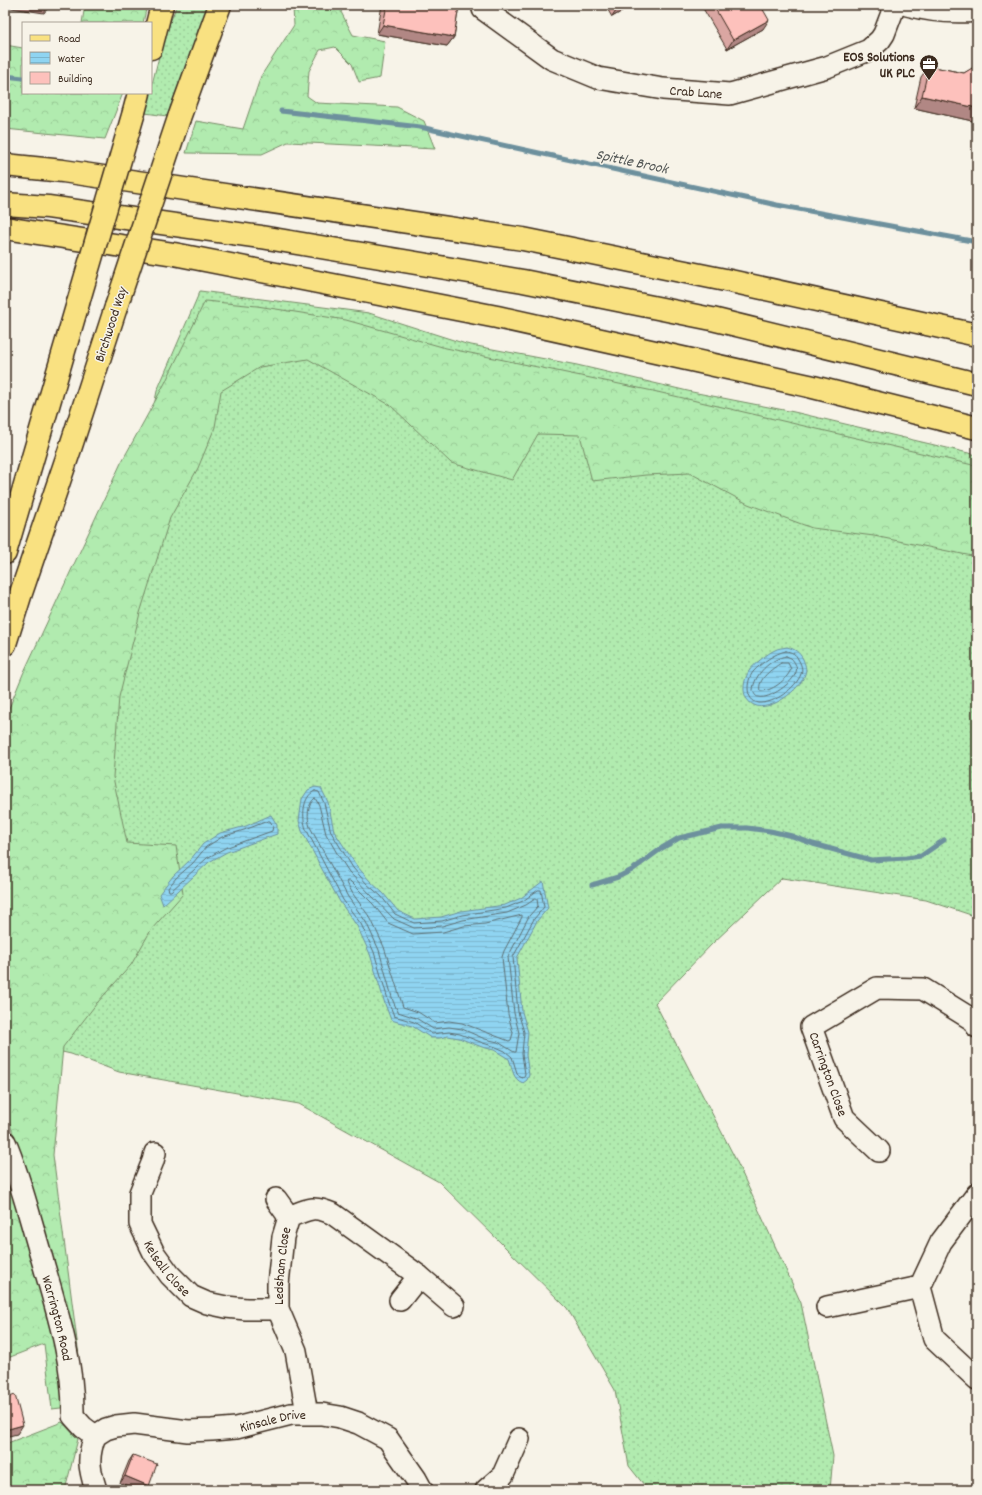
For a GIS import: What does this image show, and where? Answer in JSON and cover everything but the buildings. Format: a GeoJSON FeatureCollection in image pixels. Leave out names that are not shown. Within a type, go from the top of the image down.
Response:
{"type":"FeatureCollection","features":[{"type":"Feature","properties":{"kind":"main road"},"geometry":{"type":"LineString","coordinates":[[152,44],[162,5]]}},
{"type":"Feature","properties":{"kind":"main road","name":"Birchwood Way"},"geometry":{"type":"LineString","coordinates":[[5,644],[179,118],[220,5]]}},
{"type":"Feature","properties":{"kind":"main road"},"geometry":{"type":"LineString","coordinates":[[5,554],[137,103]]}},
{"type":"Feature","properties":{"kind":"main road"},"geometry":{"type":"LineString","coordinates":[[5,165],[71,172],[523,239],[730,281],[977,335]]}},
{"type":"Feature","properties":{"kind":"main road"},"geometry":{"type":"LineString","coordinates":[[5,204],[48,208],[261,237],[523,280],[712,319],[977,384]]}},
{"type":"Feature","properties":{"kind":"main road"},"geometry":{"type":"LineString","coordinates":[[5,228],[174,254],[497,317],[809,386],[977,428]]}},
{"type":"Feature","properties":{"kind":"street","name":"Crab Lane"},"geometry":{"type":"LineString","coordinates":[[483,9],[552,59],[598,78],[663,89],[730,94],[827,67],[869,50],[884,34],[895,5]]}},
{"type":"Feature","properties":{"kind":"street"},"geometry":{"type":"LineString","coordinates":[[907,5],[948,11],[977,11]]}},
{"type":"Feature","properties":{"kind":"street","name":"Carrington Close"},"geometry":{"type":"LineString","coordinates":[[879,1151],[844,1118],[811,1027],[877,988],[923,989],[973,1020],[977,1027]]}},
{"type":"Feature","properties":{"kind":"street","name":"Warrington Road"},"geometry":{"type":"LineString","coordinates":[[5,1142],[26,1206],[62,1327],[74,1394],[73,1416],[82,1427],[95,1436]]}},
{"type":"Feature","properties":{"kind":"street","name":"Kelsall Close"},"geometry":{"type":"LineString","coordinates":[[155,1153],[140,1193],[140,1224],[154,1253],[170,1275],[192,1296],[207,1303],[246,1309],[278,1309]]}},
{"type":"Feature","properties":{"kind":"street"},"geometry":{"type":"LineString","coordinates":[[977,1194],[941,1242],[920,1287],[934,1339],[977,1379]]}},
{"type":"Feature","properties":{"kind":"street"},"geometry":{"type":"LineString","coordinates":[[276,1199],[289,1217]]}},
{"type":"Feature","properties":{"kind":"street","name":"Ledsham Close"},"geometry":{"type":"LineString","coordinates":[[307,1413],[296,1351],[278,1309],[278,1284],[283,1237],[289,1217],[312,1208],[318,1208],[333,1214],[419,1276],[454,1306]]}},
{"type":"Feature","properties":{"kind":"street"},"geometry":{"type":"LineString","coordinates":[[400,1300],[419,1276]]}},
{"type":"Feature","properties":{"kind":"street"},"geometry":{"type":"LineString","coordinates":[[827,1307],[920,1287]]}},
{"type":"Feature","properties":{"kind":"street","name":"Kinsale Drive"},"geometry":{"type":"LineString","coordinates":[[95,1436],[106,1429],[134,1424],[188,1431],[212,1430],[236,1428],[276,1417],[307,1413],[322,1414],[340,1417],[358,1423],[388,1439],[422,1490]]}},
{"type":"Feature","properties":{"kind":"street"},"geometry":{"type":"LineString","coordinates":[[486,1490],[503,1475],[521,1434]]}},
{"type":"Feature","properties":{"kind":"street"},"geometry":{"type":"LineString","coordinates":[[95,1436],[90,1450],[89,1462],[101,1489]]}},
{"type":"Feature","properties":{"kind":"green space"},"geometry":{"type":"Polygon","coordinates":[[[85,5],[147,5],[143,22],[82,22],[85,5]]]}},
{"type":"Feature","properties":{"kind":"green space"},"geometry":{"type":"Polygon","coordinates":[[[177,5],[209,5],[167,116],[145,113],[150,94],[152,94],[152,84],[164,37],[177,5]]]}},
{"type":"Feature","properties":{"kind":"green space"},"geometry":{"type":"Polygon","coordinates":[[[295,5],[344,5],[341,12],[353,35],[385,41],[380,78],[359,82],[352,64],[335,47],[320,50],[309,71],[307,96],[317,103],[397,107],[424,121],[435,149],[288,142],[262,154],[186,153],[196,121],[243,129],[261,76],[294,25],[293,8],[295,5]]]}},
{"type":"Feature","properties":{"kind":"green space"},"geometry":{"type":"Polygon","coordinates":[[[5,45],[22,48],[22,94],[123,94],[105,139],[5,129],[5,45]]]}},
{"type":"Feature","properties":{"kind":"green space"},"geometry":{"type":"Polygon","coordinates":[[[200,291],[369,313],[466,344],[577,365],[692,392],[794,412],[977,455],[977,917],[926,900],[782,878],[713,943],[655,1003],[736,1160],[801,1303],[833,1456],[830,1490],[648,1490],[629,1466],[615,1390],[567,1308],[439,1182],[299,1104],[119,1072],[71,1054],[5,1039],[5,837],[141,469],[157,391],[200,291]]]}},
{"type":"Feature","properties":{"kind":"green space"},"geometry":{"type":"Polygon","coordinates":[[[205,301],[257,306],[346,320],[446,348],[653,391],[977,466],[977,557],[874,536],[812,528],[748,504],[690,473],[646,475],[592,481],[580,435],[538,434],[512,480],[451,463],[390,405],[308,359],[260,367],[221,391],[215,427],[198,468],[170,518],[140,613],[119,697],[113,777],[127,843],[176,846],[183,894],[151,930],[131,965],[97,1003],[63,1047],[53,1155],[79,1356],[5,1107],[5,718],[23,674],[121,463],[165,383],[205,301]]]}},
{"type":"Feature","properties":{"kind":"green space"},"geometry":{"type":"Polygon","coordinates":[[[5,1168],[58,1344],[69,1407],[52,1409],[44,1344],[5,1359],[5,1168]]]}},
{"type":"Feature","properties":{"kind":"green space"},"geometry":{"type":"Polygon","coordinates":[[[62,1422],[78,1439],[65,1490],[5,1490],[5,1444],[62,1422]]]}},
{"type":"Feature","properties":{"kind":"water"},"geometry":{"type":"Polygon","coordinates":[[[787,647],[800,654],[803,659],[806,670],[802,680],[791,693],[776,703],[761,707],[754,705],[747,699],[744,690],[745,681],[749,671],[769,654],[778,649],[787,647]]]}},
{"type":"Feature","properties":{"kind":"water"},"geometry":{"type":"Polygon","coordinates":[[[315,787],[321,788],[328,802],[334,831],[356,865],[398,911],[415,919],[441,917],[461,911],[505,905],[521,898],[543,881],[548,908],[537,921],[517,958],[522,1012],[528,1032],[526,1055],[529,1075],[527,1080],[523,1083],[517,1079],[513,1073],[509,1059],[494,1050],[459,1038],[448,1036],[431,1038],[412,1026],[391,1020],[370,954],[357,926],[340,902],[302,831],[299,821],[302,799],[308,790],[315,787]]]}},
{"type":"Feature","properties":{"kind":"water"},"geometry":{"type":"Polygon","coordinates":[[[271,815],[277,825],[277,834],[227,852],[209,862],[163,905],[159,894],[173,876],[190,860],[203,844],[220,833],[246,826],[271,815]]]}},
{"type":"Feature","properties":{"kind":"waterway","name":"Spittle Brook"},"geometry":{"type":"LineString","coordinates":[[5,76],[22,78]]}},
{"type":"Feature","properties":{"kind":"waterway","name":"Spittle Brook"},"geometry":{"type":"LineString","coordinates":[[281,111],[420,127],[777,205],[977,242]]}},
{"type":"Feature","properties":{"kind":"waterway"},"geometry":{"type":"LineString","coordinates":[[592,885],[618,877],[632,870],[662,848],[679,838],[722,828],[747,828],[770,831],[792,836],[813,844],[871,860],[921,856],[944,840]]}},
{"type":"Feature","properties":{"kind":"place","name":"EOS Solutions UK PLC"},"geometry":{"type":"Point","coordinates":[929,81]}}]}
